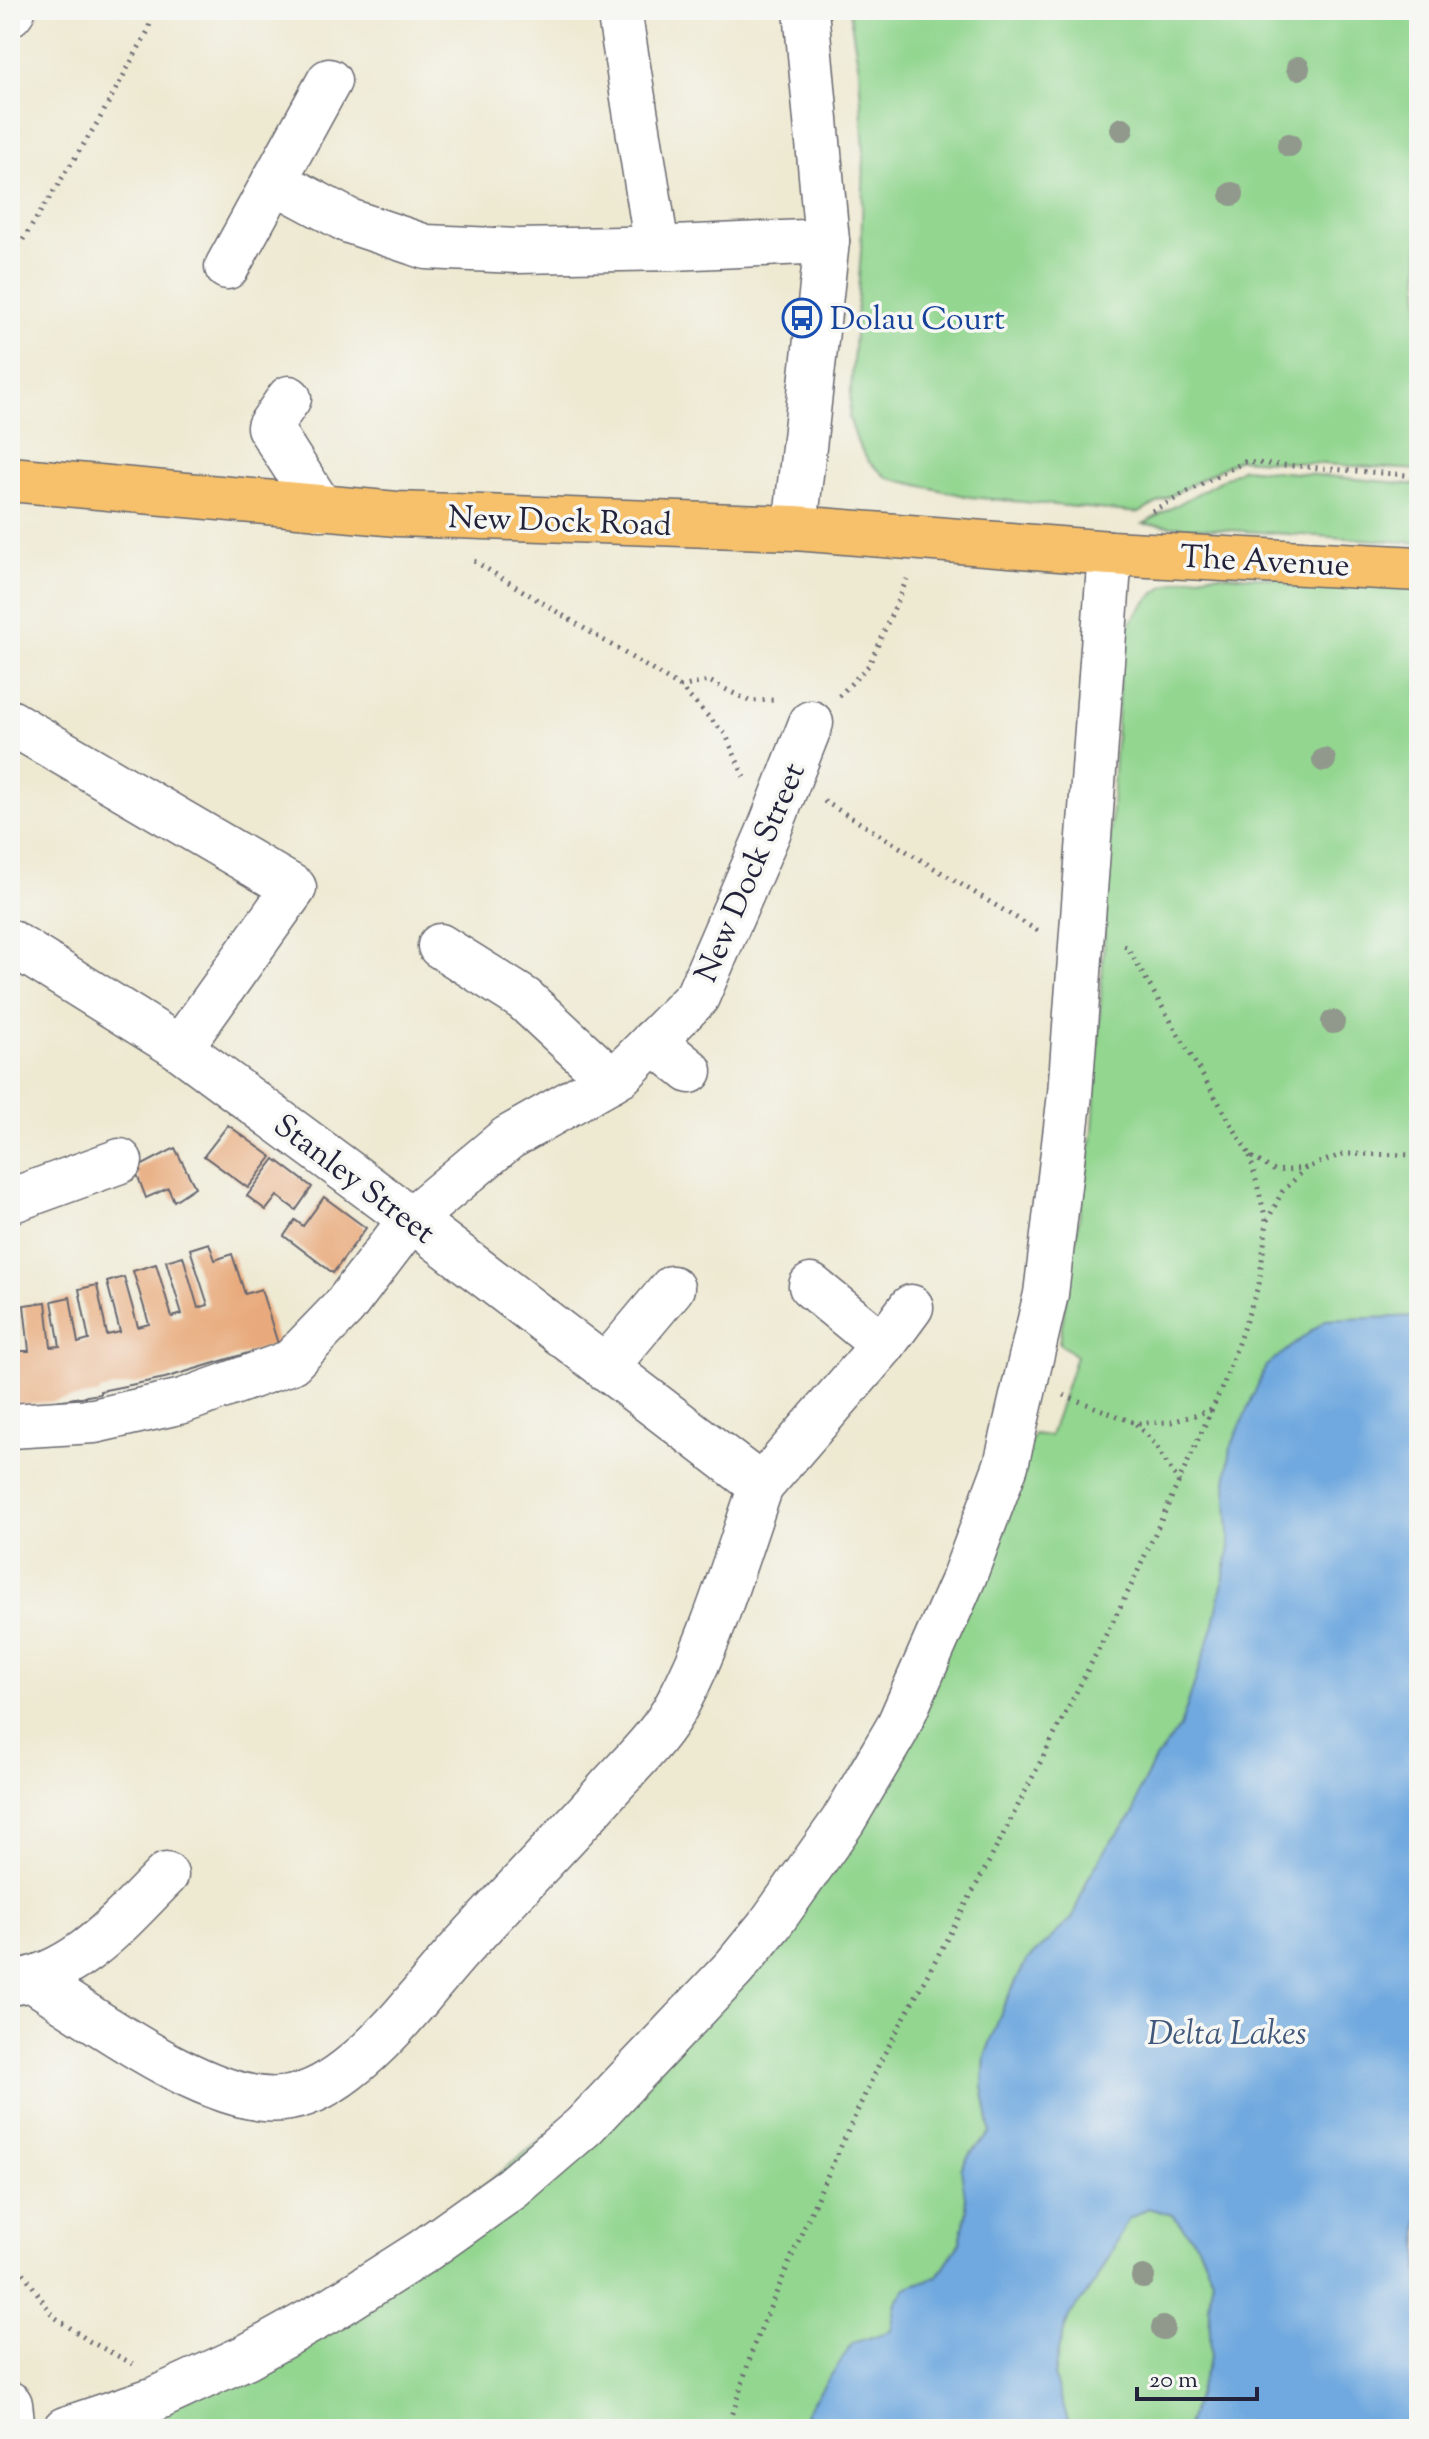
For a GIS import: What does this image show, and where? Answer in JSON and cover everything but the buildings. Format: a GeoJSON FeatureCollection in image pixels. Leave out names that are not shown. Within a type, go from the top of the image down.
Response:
{"type":"FeatureCollection","features":[{"type":"Feature","properties":{"kind":"main road","name":"New Dock Road"},"geometry":{"type":"LineString","coordinates":[[10,479],[397,514],[795,528],[1123,553]]}},
{"type":"Feature","properties":{"kind":"main road","name":"The Avenue"},"geometry":{"type":"LineString","coordinates":[[1123,553],[1419,569]]}},
{"type":"Feature","properties":{"kind":"street"},"geometry":{"type":"LineString","coordinates":[[619,10],[657,248]]}},
{"type":"Feature","properties":{"kind":"street"},"geometry":{"type":"LineString","coordinates":[[795,528],[827,241],[806,10]]}},
{"type":"Feature","properties":{"kind":"street"},"geometry":{"type":"LineString","coordinates":[[227,267],[329,81]]}},
{"type":"Feature","properties":{"kind":"street"},"geometry":{"type":"LineString","coordinates":[[274,181],[349,221],[426,247],[518,251],[827,241]]}},
{"type":"Feature","properties":{"kind":"street"},"geometry":{"type":"LineString","coordinates":[[289,398],[269,427],[321,508]]}},
{"type":"Feature","properties":{"kind":"street"},"geometry":{"type":"LineString","coordinates":[[65,2429],[155,2399],[246,2357],[334,2308],[425,2250],[512,2188],[584,2126],[734,1968],[771,1923],[843,1821],[897,1729],[964,1577],[1006,1465],[1048,1279],[1070,1094],[1080,945],[1123,553]]}},
{"type":"Feature","properties":{"kind":"street"},"geometry":{"type":"LineString","coordinates":[[10,722],[294,888],[180,1048]]}},
{"type":"Feature","properties":{"kind":"street","name":"New Dock Street"},"geometry":{"type":"LineString","coordinates":[[10,1426],[94,1421],[168,1404],[291,1362],[344,1307],[411,1219],[508,1138],[621,1074],[697,997],[768,833],[811,723]]}},
{"type":"Feature","properties":{"kind":"street","name":"Stanley Street"},"geometry":{"type":"LineString","coordinates":[[10,942],[180,1048],[411,1219],[761,1486]]}},
{"type":"Feature","properties":{"kind":"street"},"geometry":{"type":"LineString","coordinates":[[440,946],[524,999],[611,1080]]}},
{"type":"Feature","properties":{"kind":"street"},"geometry":{"type":"LineString","coordinates":[[653,1041],[690,1071]]}},
{"type":"Feature","properties":{"kind":"street"},"geometry":{"type":"LineString","coordinates":[[10,1201],[120,1161]]}},
{"type":"Feature","properties":{"kind":"street"},"geometry":{"type":"LineString","coordinates":[[811,1286],[883,1345]]}},
{"type":"Feature","properties":{"kind":"street"},"geometry":{"type":"LineString","coordinates":[[605,1368],[672,1288]]}},
{"type":"Feature","properties":{"kind":"street"},"geometry":{"type":"LineString","coordinates":[[22,1982],[163,2061],[211,2086],[237,2095],[282,2100],[322,2087],[349,2069],[394,2027],[463,1946],[649,1745],[678,1704],[701,1655],[761,1486],[883,1345],[911,1307]]}},
{"type":"Feature","properties":{"kind":"street"},"geometry":{"type":"LineString","coordinates":[[22,1982],[97,1945],[166,1875]]}},
{"type":"Feature","properties":{"kind":"street"},"geometry":{"type":"LineString","coordinates":[[10,2404],[13,2429]]}},
{"type":"Feature","properties":{"kind":"path"},"geometry":{"type":"LineString","coordinates":[[10,260],[99,120],[148,31],[153,10]]}},
{"type":"Feature","properties":{"kind":"path"},"geometry":{"type":"LineString","coordinates":[[1123,553],[1134,520],[1244,462],[1419,476]]}},
{"type":"Feature","properties":{"kind":"path"},"geometry":{"type":"LineString","coordinates":[[680,687],[709,681],[749,701],[778,700],[811,723],[869,665],[892,617],[903,584],[943,539]]}},
{"type":"Feature","properties":{"kind":"path"},"geometry":{"type":"LineString","coordinates":[[465,555],[680,687],[726,735],[768,833]]}},
{"type":"Feature","properties":{"kind":"path"},"geometry":{"type":"LineString","coordinates":[[788,780],[1057,942],[1080,945]]}},
{"type":"Feature","properties":{"kind":"path"},"geometry":{"type":"LineString","coordinates":[[1127,947],[1250,1156],[1267,1221]]}},
{"type":"Feature","properties":{"kind":"path"},"geometry":{"type":"LineString","coordinates":[[1250,1156],[1275,1171],[1306,1168],[1343,1154],[1419,1155]]}},
{"type":"Feature","properties":{"kind":"path"},"geometry":{"type":"LineString","coordinates":[[728,2429],[754,2345],[880,2062],[1081,1685],[1179,1483],[1224,1383],[1259,1284],[1267,1221],[1282,1192],[1306,1168]]}},
{"type":"Feature","properties":{"kind":"path"},"geometry":{"type":"LineString","coordinates":[[1025,1385],[1054,1391],[1135,1423],[1172,1422],[1212,1410]]}},
{"type":"Feature","properties":{"kind":"path"},"geometry":{"type":"LineString","coordinates":[[1135,1423],[1154,1443],[1179,1483]]}},
{"type":"Feature","properties":{"kind":"path"},"geometry":{"type":"LineString","coordinates":[[10,2253],[53,2316],[89,2341],[131,2361],[155,2399]]}},
{"type":"Feature","properties":{"kind":"green space"},"geometry":{"type":"Polygon","coordinates":[[[849,10],[1419,10],[1419,470],[1238,459],[1139,513],[970,497],[888,478],[869,462],[858,444],[849,417],[861,251],[864,153],[859,69],[849,10]]]}},
{"type":"Feature","properties":{"kind":"green space"},"geometry":{"type":"Polygon","coordinates":[[[1243,468],[1419,485],[1419,543],[1143,524],[1243,468]]]}},
{"type":"Feature","properties":{"kind":"green space"},"geometry":{"type":"Polygon","coordinates":[[[1210,574],[1419,588],[1419,1316],[1326,1320],[1226,1482],[1230,1548],[1214,1624],[1180,1728],[1153,1763],[1139,1792],[1134,1813],[1106,1848],[1088,1879],[1072,1919],[1027,1960],[1004,2005],[985,2057],[983,2086],[991,2133],[969,2155],[962,2169],[967,2211],[960,2242],[938,2276],[906,2288],[896,2302],[891,2331],[806,2412],[803,2429],[118,2429],[248,2372],[742,1981],[1034,1434],[1050,1436],[1076,1356],[1059,1343],[1093,1130],[1122,636],[1157,592],[1178,581],[1210,574]]]}},
{"type":"Feature","properties":{"kind":"green space"},"geometry":{"type":"Polygon","coordinates":[[[1148,2208],[1172,2215],[1198,2244],[1212,2278],[1209,2310],[1211,2355],[1186,2429],[1071,2429],[1054,2378],[1058,2350],[1069,2316],[1097,2280],[1128,2219],[1148,2208]]]}},
{"type":"Feature","properties":{"kind":"water","name":"Delta Lakes"},"geometry":{"type":"Polygon","coordinates":[[[1419,1316],[1419,2429],[1186,2429],[1211,2355],[1209,2310],[1212,2278],[1198,2244],[1172,2215],[1148,2208],[1128,2219],[1097,2280],[1069,2316],[1058,2350],[1054,2378],[1071,2429],[803,2429],[806,2412],[853,2343],[891,2331],[896,2302],[906,2288],[938,2276],[960,2242],[967,2211],[961,2169],[969,2155],[991,2133],[983,2086],[985,2057],[1004,2005],[1027,1960],[1072,1919],[1088,1879],[1106,1848],[1134,1813],[1139,1792],[1153,1763],[1180,1727],[1214,1624],[1230,1548],[1226,1482],[1231,1447],[1266,1366],[1326,1320],[1419,1316]]]}},
{"type":"Feature","properties":{"kind":"place","name":"Dolau Court"},"geometry":{"type":"Point","coordinates":[802,318]}}]}
